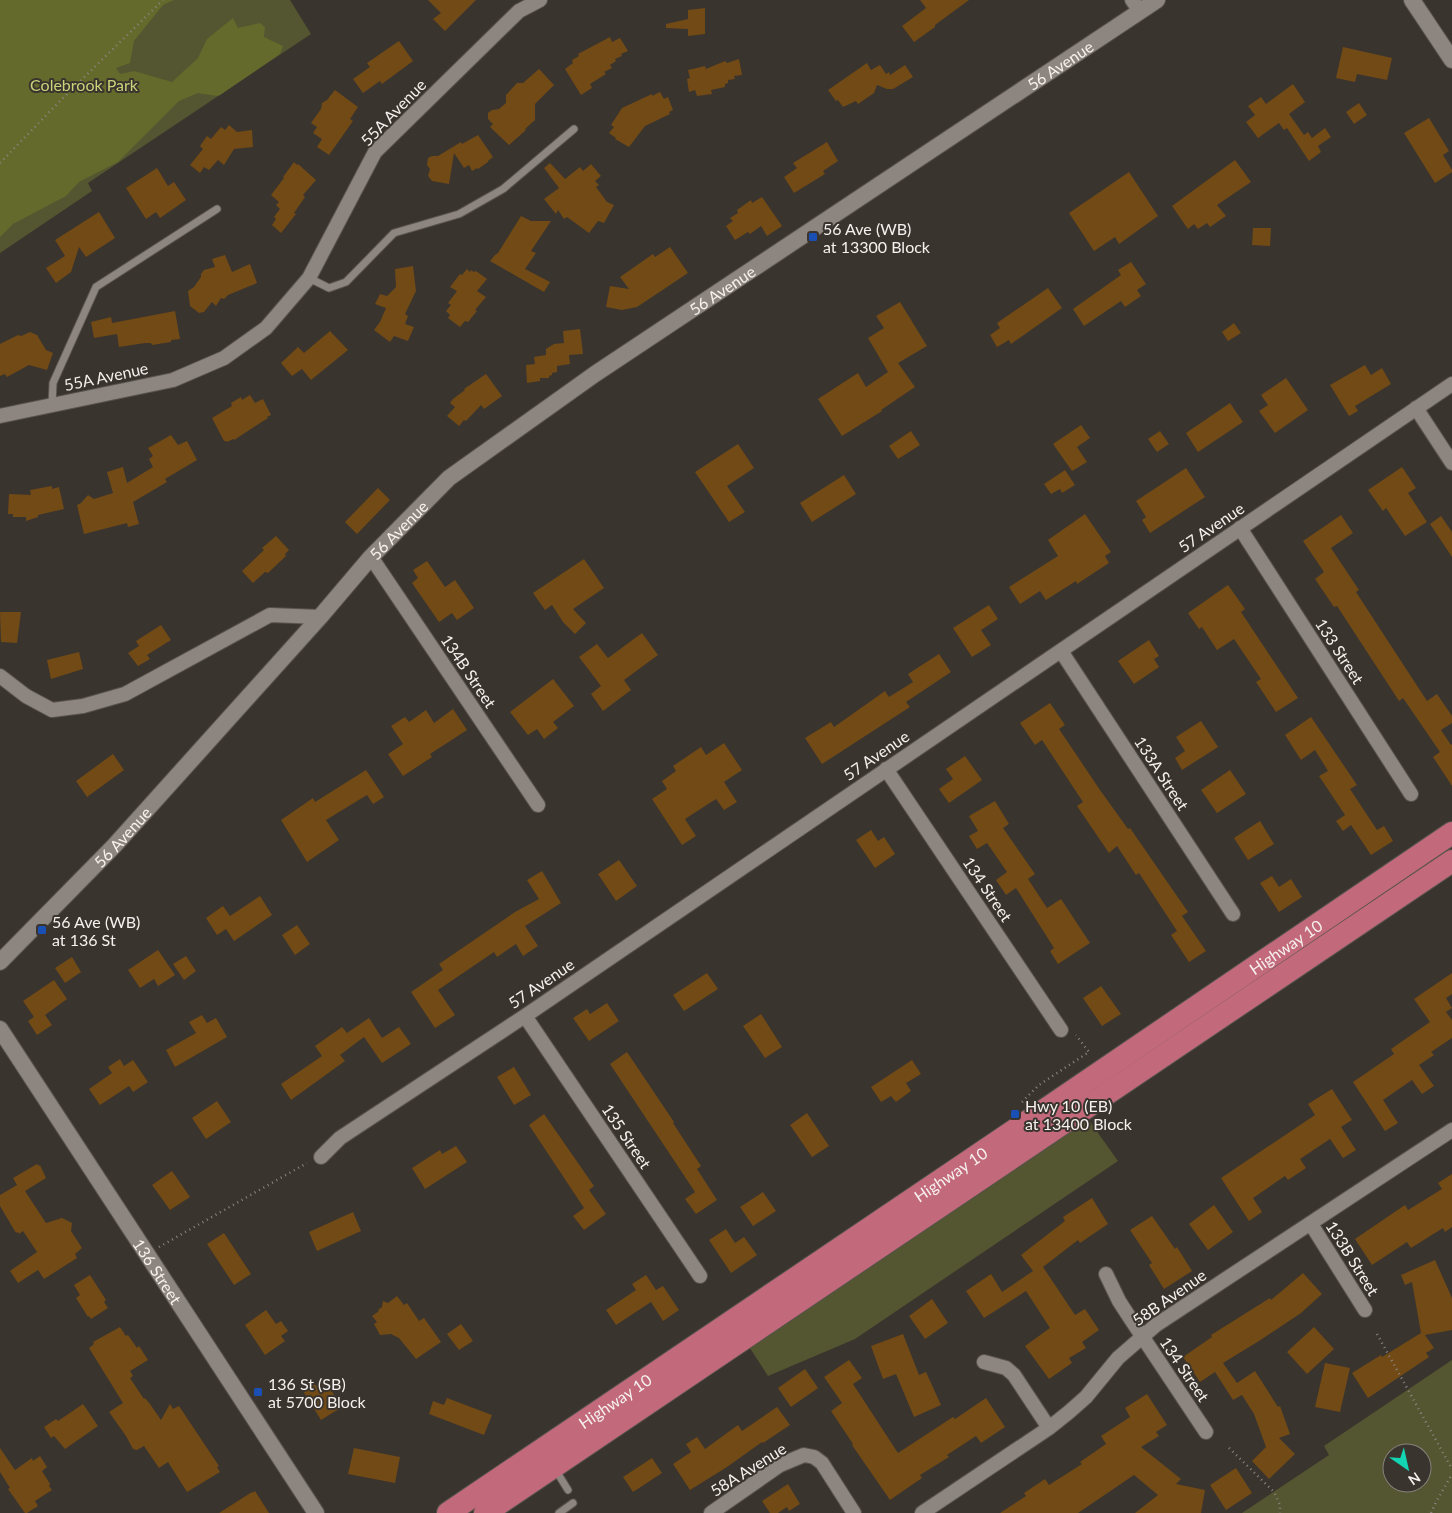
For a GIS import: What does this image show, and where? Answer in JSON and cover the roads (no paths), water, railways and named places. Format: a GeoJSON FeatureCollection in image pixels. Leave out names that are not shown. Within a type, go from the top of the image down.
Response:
{"type":"FeatureCollection","features":[{"type":"Feature","properties":{"kind":"highway","name":"Highway 10"},"geometry":{"type":"LineString","coordinates":[[485,1513],[548,1458],[1452,833]]}},
{"type":"Feature","properties":{"kind":"highway","name":"Highway 10"},"geometry":{"type":"LineString","coordinates":[[448,1513],[548,1458],[1452,861]]}},
{"type":"Feature","properties":{"kind":"highway"},"geometry":{"type":"LineString","coordinates":[[429,1513],[516,1455],[548,1458]]}},
{"type":"Feature","properties":{"kind":"street","name":"55A Avenue"},"geometry":{"type":"LineString","coordinates":[[0,416],[173,380],[224,358],[266,328],[309,278],[375,152],[519,10],[540,0]]}},
{"type":"Feature","properties":{"kind":"street","name":"56 Avenue"},"geometry":{"type":"LineString","coordinates":[[0,962],[114,846],[320,617],[371,557],[450,478],[563,397],[1136,6],[1157,0]]}},
{"type":"Feature","properties":{"kind":"street"},"geometry":{"type":"LineString","coordinates":[[1412,0],[1452,60]]}},
{"type":"Feature","properties":{"kind":"street","name":"57 Avenue"},"geometry":{"type":"LineString","coordinates":[[321,1157],[340,1138],[525,1016],[886,768],[1452,384]]}},
{"type":"Feature","properties":{"kind":"street"},"geometry":{"type":"LineString","coordinates":[[1416,408],[1452,463]]}},
{"type":"Feature","properties":{"kind":"street","name":"133 Street"},"geometry":{"type":"LineString","coordinates":[[1240,528],[1411,794]]}},
{"type":"Feature","properties":{"kind":"street","name":"134B Street"},"geometry":{"type":"LineString","coordinates":[[371,557],[538,805]]}},
{"type":"Feature","properties":{"kind":"street"},"geometry":{"type":"LineString","coordinates":[[0,676],[26,696],[52,710],[83,706],[125,694],[270,615],[320,617]]}},
{"type":"Feature","properties":{"kind":"street","name":"133A Street"},"geometry":{"type":"LineString","coordinates":[[1061,651],[1234,914]]}},
{"type":"Feature","properties":{"kind":"street","name":"134 Street"},"geometry":{"type":"LineString","coordinates":[[886,768],[1061,1030]]}},
{"type":"Feature","properties":{"kind":"street","name":"135 Street"},"geometry":{"type":"LineString","coordinates":[[525,1016],[700,1276]]}},
{"type":"Feature","properties":{"kind":"street","name":"136 Street"},"geometry":{"type":"LineString","coordinates":[[0,1029],[316,1513]]}},
{"type":"Feature","properties":{"kind":"street","name":"58B Avenue"},"geometry":{"type":"LineString","coordinates":[[922,1513],[1048,1428],[1078,1405],[1118,1358],[1156,1325],[1452,1130]]}},
{"type":"Feature","properties":{"kind":"street","name":"133B Street"},"geometry":{"type":"LineString","coordinates":[[1311,1224],[1365,1310]]}},
{"type":"Feature","properties":{"kind":"street","name":"134 Street"},"geometry":{"type":"LineString","coordinates":[[1106,1274],[1119,1301],[1206,1432]]}},
{"type":"Feature","properties":{"kind":"street"},"geometry":{"type":"LineString","coordinates":[[984,1362],[1006,1368],[1014,1375],[1048,1428]]}},
{"type":"Feature","properties":{"kind":"street","name":"58A Avenue"},"geometry":{"type":"LineString","coordinates":[[719,1511],[780,1465],[804,1455],[814,1457],[822,1463],[854,1513]]}},
{"type":"Feature","properties":{"kind":"lane"},"geometry":{"type":"LineString","coordinates":[[309,278],[329,288],[346,282],[394,233],[459,214],[503,189],[574,129]]}},
{"type":"Feature","properties":{"kind":"lane","name":"55A Avenue"},"geometry":{"type":"LineString","coordinates":[[52,405],[53,382],[96,287],[217,208]]}},
{"type":"Feature","properties":{"kind":"lane"},"geometry":{"type":"LineString","coordinates":[[548,1458],[568,1490]]}},
{"type":"Feature","properties":{"kind":"lane"},"geometry":{"type":"LineString","coordinates":[[559,1513],[573,1503]]}},
{"type":"Feature","properties":{"kind":"place","name":"56 Ave (WB) at 13300 Block"},"geometry":{"type":"Point","coordinates":[813,237]}},
{"type":"Feature","properties":{"kind":"place","name":"56 Ave (WB) at 136 St"},"geometry":{"type":"Point","coordinates":[42,930]}},
{"type":"Feature","properties":{"kind":"place","name":"Hwy 10 (EB) at 13400 Block"},"geometry":{"type":"Point","coordinates":[1015,1114]}},
{"type":"Feature","properties":{"kind":"place","name":"136 St (SB) at 5700 Block"},"geometry":{"type":"Point","coordinates":[258,1392]}},
{"type":"Feature","properties":{"kind":"park label","name":"Colebrook Park"},"geometry":{"type":"Point","coordinates":[84,84]}}]}
